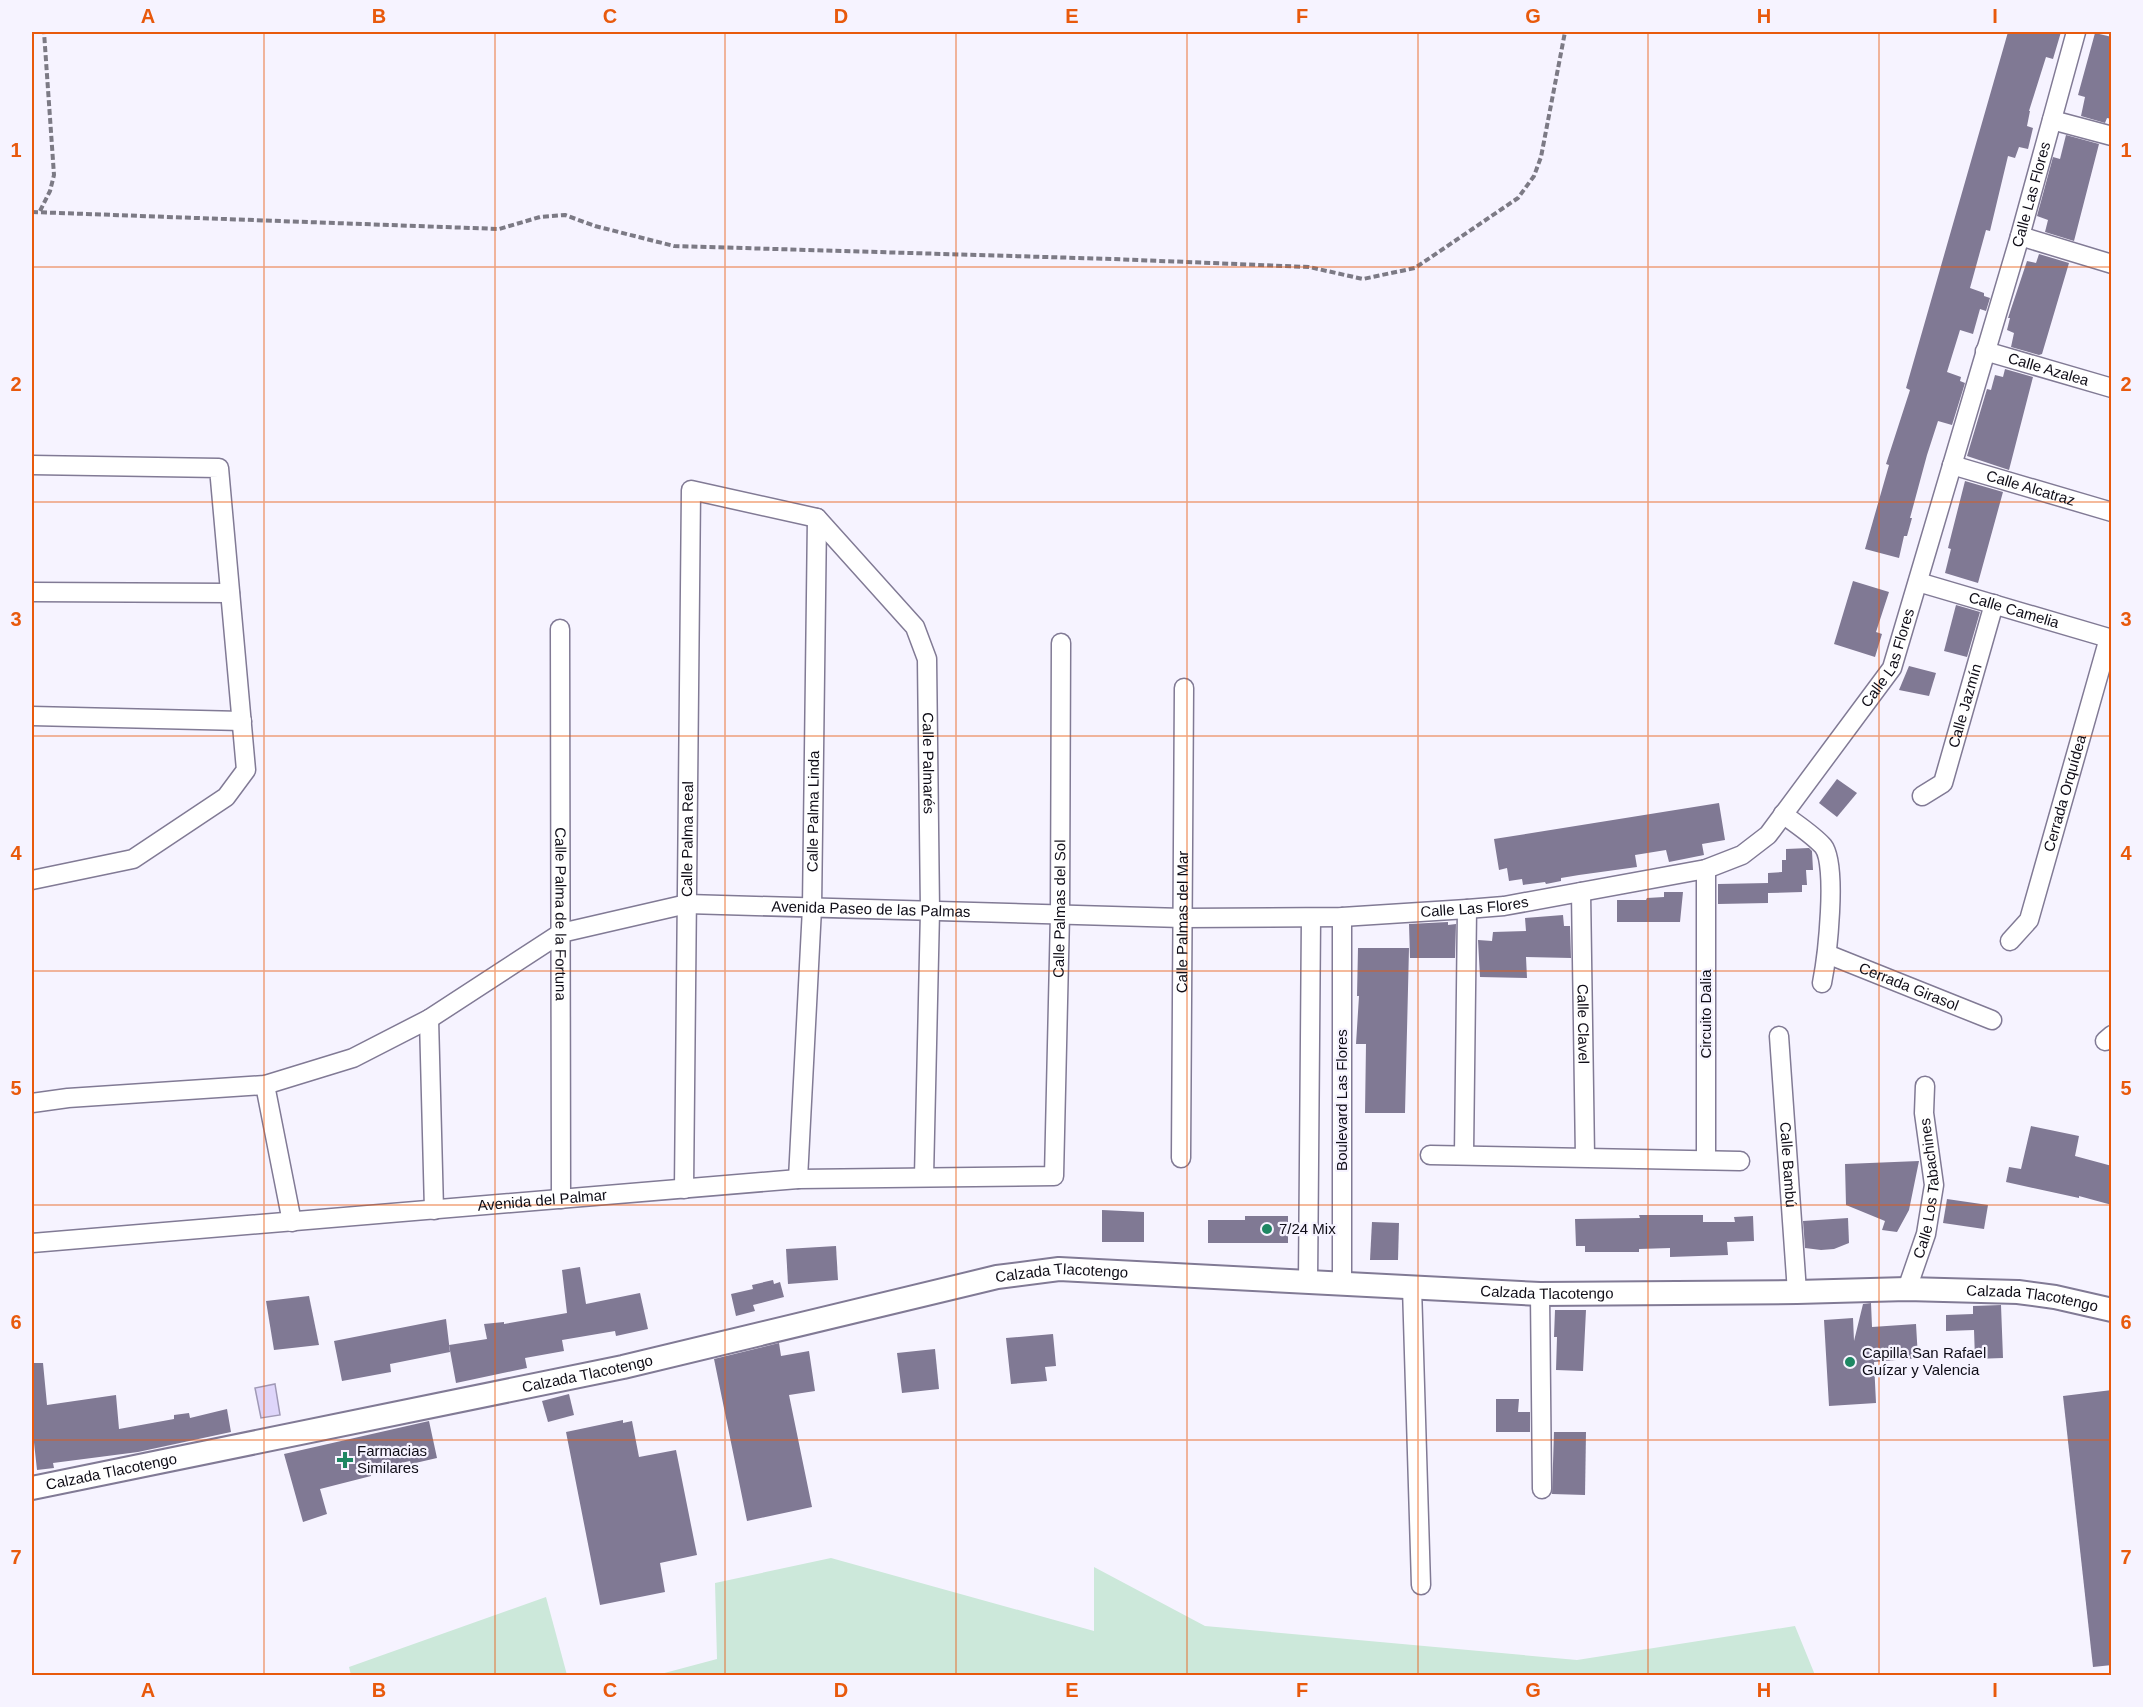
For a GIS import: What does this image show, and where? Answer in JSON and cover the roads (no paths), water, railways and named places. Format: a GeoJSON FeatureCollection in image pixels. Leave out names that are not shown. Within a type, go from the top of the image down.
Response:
{"type":"FeatureCollection","features":[{"type":"Feature","properties":{"kind":"street","name":"Calle Las Flores"},"geometry":{"type":"LineString","coordinates":[[1342,917],[1504,906],[1706,869],[1742,855],[1768,835],[1892,668],[2020,236],[2076,32]]}},
{"type":"Feature","properties":{"kind":"street"},"geometry":{"type":"LineString","coordinates":[[2052,120],[2112,136]]}},
{"type":"Feature","properties":{"kind":"street"},"geometry":{"type":"LineString","coordinates":[[2020,236],[2112,264]]}},
{"type":"Feature","properties":{"kind":"street","name":"Calle Azalea"},"geometry":{"type":"LineString","coordinates":[[1985,351],[2112,388]]}},
{"type":"Feature","properties":{"kind":"street"},"geometry":{"type":"LineString","coordinates":[[32,465],[219,468],[246,770],[226,797],[133,859],[32,880]]}},
{"type":"Feature","properties":{"kind":"street","name":"Calle Alcatraz"},"geometry":{"type":"LineString","coordinates":[[1952,465],[2112,512]]}},
{"type":"Feature","properties":{"kind":"street","name":"Calle Palma Real"},"geometry":{"type":"LineString","coordinates":[[684,1189],[691,490],[817,518]]}},
{"type":"Feature","properties":{"kind":"street","name":"Calle Palma Linda"},"geometry":{"type":"LineString","coordinates":[[798,1179],[812,908],[817,518]]}},
{"type":"Feature","properties":{"kind":"street","name":"Calle Palmarés"},"geometry":{"type":"LineString","coordinates":[[817,518],[915,627],[927,659],[930,911],[924,1177]]}},
{"type":"Feature","properties":{"kind":"street","name":"Calle Camelia"},"geometry":{"type":"LineString","coordinates":[[1918,582],[2110,638]]}},
{"type":"Feature","properties":{"kind":"street"},"geometry":{"type":"LineString","coordinates":[[32,592],[230,593]]}},
{"type":"Feature","properties":{"kind":"street","name":"Calle Jazmín"},"geometry":{"type":"LineString","coordinates":[[1922,796],[1942,783],[1994,604]]}},
{"type":"Feature","properties":{"kind":"street","name":"Calle Palma de la Fortuna"},"geometry":{"type":"LineString","coordinates":[[560,629],[561,1199]]}},
{"type":"Feature","properties":{"kind":"street","name":"Cerrada Orquídea"},"geometry":{"type":"LineString","coordinates":[[2010,940],[2029,920],[2110,638]]}},
{"type":"Feature","properties":{"kind":"street","name":"Calle Palmas del Sol"},"geometry":{"type":"LineString","coordinates":[[1054,1176],[1060,915],[1061,643]]}},
{"type":"Feature","properties":{"kind":"street","name":"Calle Palmas del Mar"},"geometry":{"type":"LineString","coordinates":[[1181,1158],[1185,688]]}},
{"type":"Feature","properties":{"kind":"street"},"geometry":{"type":"LineString","coordinates":[[32,717],[242,721]]}},
{"type":"Feature","properties":{"kind":"street"},"geometry":{"type":"LineString","coordinates":[[1784,814],[1824,847],[1830,872],[1827,954],[1822,983]]}},
{"type":"Feature","properties":{"kind":"street","name":"Circuito Dalia"},"geometry":{"type":"LineString","coordinates":[[1706,869],[1706,1160]]}},
{"type":"Feature","properties":{"kind":"street","name":"Calle Clavel"},"geometry":{"type":"LineString","coordinates":[[1581,892],[1585,1157]]}},
{"type":"Feature","properties":{"kind":"street","name":"Avenida Paseo de las Palmas"},"geometry":{"type":"LineString","coordinates":[[32,1103],[68,1098],[265,1085],[353,1058],[429,1019],[561,933],[687,904],[1182,918],[1342,917]]}},
{"type":"Feature","properties":{"kind":"street"},"geometry":{"type":"LineString","coordinates":[[1464,1154],[1467,909]]}},
{"type":"Feature","properties":{"kind":"street","name":"Boulevard Las Flores"},"geometry":{"type":"LineString","coordinates":[[1342,917],[1342,1283]]}},
{"type":"Feature","properties":{"kind":"street"},"geometry":{"type":"LineString","coordinates":[[1308,1282],[1311,918]]}},
{"type":"Feature","properties":{"kind":"street","name":"Cerrada Girasol"},"geometry":{"type":"LineString","coordinates":[[1827,954],[1992,1020]]}},
{"type":"Feature","properties":{"kind":"street"},"geometry":{"type":"LineString","coordinates":[[429,1019],[434,1210]]}},
{"type":"Feature","properties":{"kind":"street","name":"Calle Bambú"},"geometry":{"type":"LineString","coordinates":[[1779,1036],[1797,1292]]}},
{"type":"Feature","properties":{"kind":"street"},"geometry":{"type":"LineString","coordinates":[[265,1085],[292,1222]]}},
{"type":"Feature","properties":{"kind":"street","name":"Calle Los Tabachines"},"geometry":{"type":"LineString","coordinates":[[1906,1289],[1926,1234],[1934,1185],[1924,1113],[1925,1086]]}},
{"type":"Feature","properties":{"kind":"street"},"geometry":{"type":"LineString","coordinates":[[1430,1155],[1740,1161]]}},
{"type":"Feature","properties":{"kind":"street","name":"Avenida del Palmar"},"geometry":{"type":"LineString","coordinates":[[32,1243],[798,1179],[1054,1176]]}},
{"type":"Feature","properties":{"kind":"street","name":"Calzada Tlacotengo"},"geometry":{"type":"LineString","coordinates":[[32,1484],[623,1367],[997,1277],[1059,1269],[1540,1294],[1906,1289],[2018,1292],[2055,1297],[2112,1310]]}},
{"type":"Feature","properties":{"kind":"street"},"geometry":{"type":"LineString","coordinates":[[1412,1287],[1421,1585]]}},
{"type":"Feature","properties":{"kind":"street"},"geometry":{"type":"LineString","coordinates":[[1540,1294],[1542,1490]]}},
{"type":"Feature","properties":{"kind":"place","name":"7/24 Mix"},"geometry":{"type":"Point","coordinates":[1267,1229]}},
{"type":"Feature","properties":{"kind":"place","name":"Capilla San Rafael Guízar y Valencia"},"geometry":{"type":"Point","coordinates":[1850,1362]}},
{"type":"Feature","properties":{"kind":"place","name":"Farmacias Similares"},"geometry":{"type":"Point","coordinates":[345,1460]}}]}
